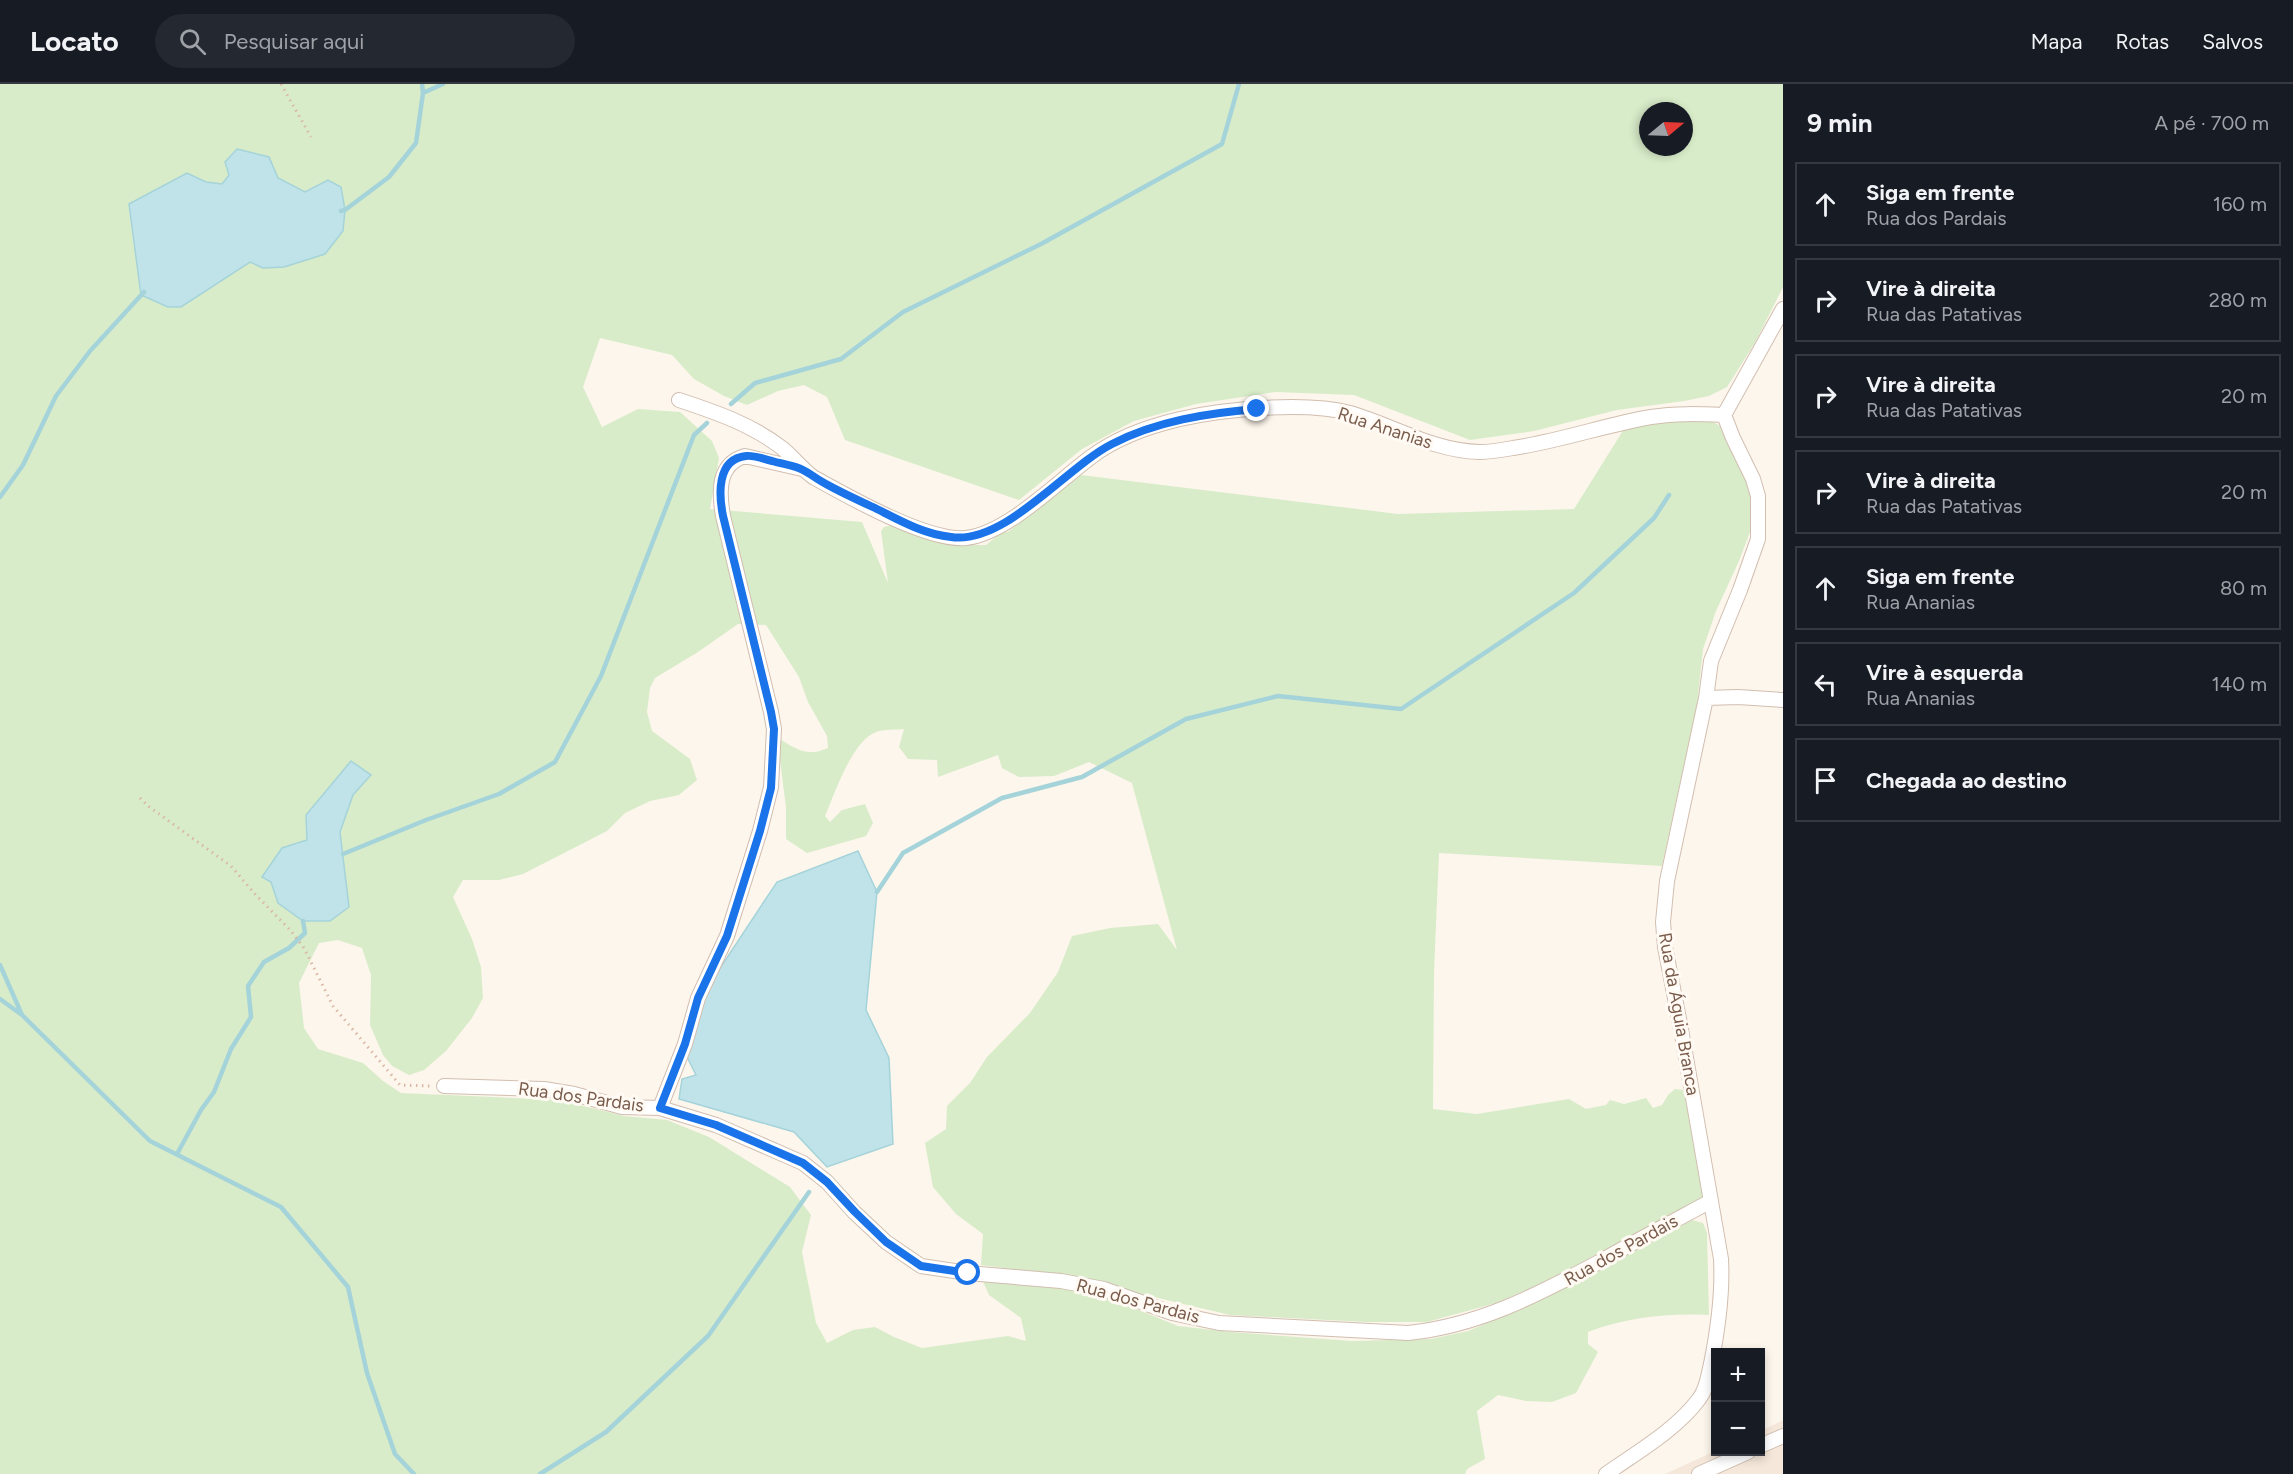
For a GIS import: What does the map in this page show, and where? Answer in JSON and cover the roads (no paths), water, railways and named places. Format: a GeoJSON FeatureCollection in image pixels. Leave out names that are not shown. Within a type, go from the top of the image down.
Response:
{"type":"FeatureCollection","features":[{"type":"Feature","properties":{"kind":"street"},"geometry":{"type":"LineString","coordinates":[[1724,415],[1783,309]]}},
{"type":"Feature","properties":{"kind":"street","name":"Rua Ananias"},"geometry":{"type":"LineString","coordinates":[[679,400],[713,411],[748,427],[784,450],[802,469],[828,485],[906,524],[928,532],[963,538],[977,536],[1005,523],[1111,444],[1178,420],[1211,414],[1257,409],[1332,410],[1350,413],[1417,440],[1456,451],[1484,452],[1563,439],[1649,417],[1682,413],[1724,415]]}},
{"type":"Feature","properties":{"kind":"street","name":"Rua da Águia Branca"},"geometry":{"type":"LineString","coordinates":[[1606,1474],[1674,1424],[1699,1399],[1706,1388],[1715,1343],[1722,1286],[1721,1259],[1712,1201],[1665,947],[1663,922],[1667,881],[1714,653],[1758,539],[1760,512],[1758,496],[1753,479],[1724,415]]}},
{"type":"Feature","properties":{"kind":"street"},"geometry":{"type":"LineString","coordinates":[[660,1108],[685,1044],[701,990],[727,936],[771,788],[774,729],[725,524],[720,495],[721,481],[731,464],[745,456],[802,469]]}},
{"type":"Feature","properties":{"kind":"street"},"geometry":{"type":"LineString","coordinates":[[1706,698],[1738,696],[1783,699]]}},
{"type":"Feature","properties":{"kind":"street","name":"Rua dos Pardais"},"geometry":{"type":"LineString","coordinates":[[444,1086],[544,1089],[574,1094],[622,1107],[660,1108],[716,1125],[803,1163],[827,1182],[886,1242],[921,1266],[968,1273],[1061,1281],[1104,1289],[1172,1313],[1220,1323],[1408,1333],[1458,1324],[1492,1315],[1553,1288],[1712,1201]]}},
{"type":"Feature","properties":{"kind":"street"},"geometry":{"type":"LineString","coordinates":[[1765,1444],[1783,1436]]}},
{"type":"Feature","properties":{"kind":"street"},"geometry":{"type":"LineString","coordinates":[[1699,1474],[1739,1456]]}},
{"type":"Feature","properties":{"kind":"water"},"geometry":{"type":"Polygon","coordinates":[[[237,149],[269,157],[278,178],[305,192],[328,180],[341,187],[345,210],[343,231],[325,254],[284,267],[263,268],[250,262],[181,307],[168,307],[141,295],[129,204],[187,173],[206,182],[222,184],[229,175],[225,162],[237,149]]]}},
{"type":"Feature","properties":{"kind":"water"},"geometry":{"type":"Polygon","coordinates":[[[351,761],[371,775],[353,795],[340,832],[349,907],[330,921],[303,921],[278,903],[271,882],[262,877],[282,848],[307,840],[306,815],[351,761]]]}},
{"type":"Feature","properties":{"kind":"water"},"geometry":{"type":"Polygon","coordinates":[[[858,851],[877,892],[866,1010],[889,1058],[893,1144],[827,1167],[794,1132],[679,1099],[682,1079],[696,1075],[685,1053],[701,997],[777,882],[858,851]]]}},
{"type":"Feature","properties":{"kind":"waterway"},"geometry":{"type":"LineString","coordinates":[[341,211],[389,177],[416,143],[423,93],[422,84]]}},
{"type":"Feature","properties":{"kind":"waterway"},"geometry":{"type":"LineString","coordinates":[[423,93],[443,84]]}},
{"type":"Feature","properties":{"kind":"waterway"},"geometry":{"type":"LineString","coordinates":[[731,404],[755,383],[841,359],[903,312],[1041,244],[1222,144],[1239,84]]}},
{"type":"Feature","properties":{"kind":"waterway"},"geometry":{"type":"LineString","coordinates":[[0,497],[23,465],[56,396],[90,351],[144,292]]}},
{"type":"Feature","properties":{"kind":"waterway"},"geometry":{"type":"LineString","coordinates":[[343,854],[426,820],[499,794],[555,762],[601,676],[694,435],[707,423]]}},
{"type":"Feature","properties":{"kind":"waterway"},"geometry":{"type":"LineString","coordinates":[[877,892],[903,853],[1002,798],[1082,777],[1186,719],[1278,696],[1401,709],[1574,593],[1654,518],[1669,495]]}},
{"type":"Feature","properties":{"kind":"waterway"},"geometry":{"type":"LineString","coordinates":[[177,1154],[201,1110],[214,1092],[231,1049],[251,1017],[248,986],[264,962],[289,948],[305,933],[303,921]]}},
{"type":"Feature","properties":{"kind":"waterway"},"geometry":{"type":"LineString","coordinates":[[0,965],[22,1015],[150,1141],[281,1207],[348,1287],[367,1373],[395,1454],[414,1474]]}},
{"type":"Feature","properties":{"kind":"waterway"},"geometry":{"type":"LineString","coordinates":[[0,999],[22,1015]]}},
{"type":"Feature","properties":{"kind":"waterway"},"geometry":{"type":"LineString","coordinates":[[540,1474],[606,1432],[708,1336],[809,1192]]}}]}
